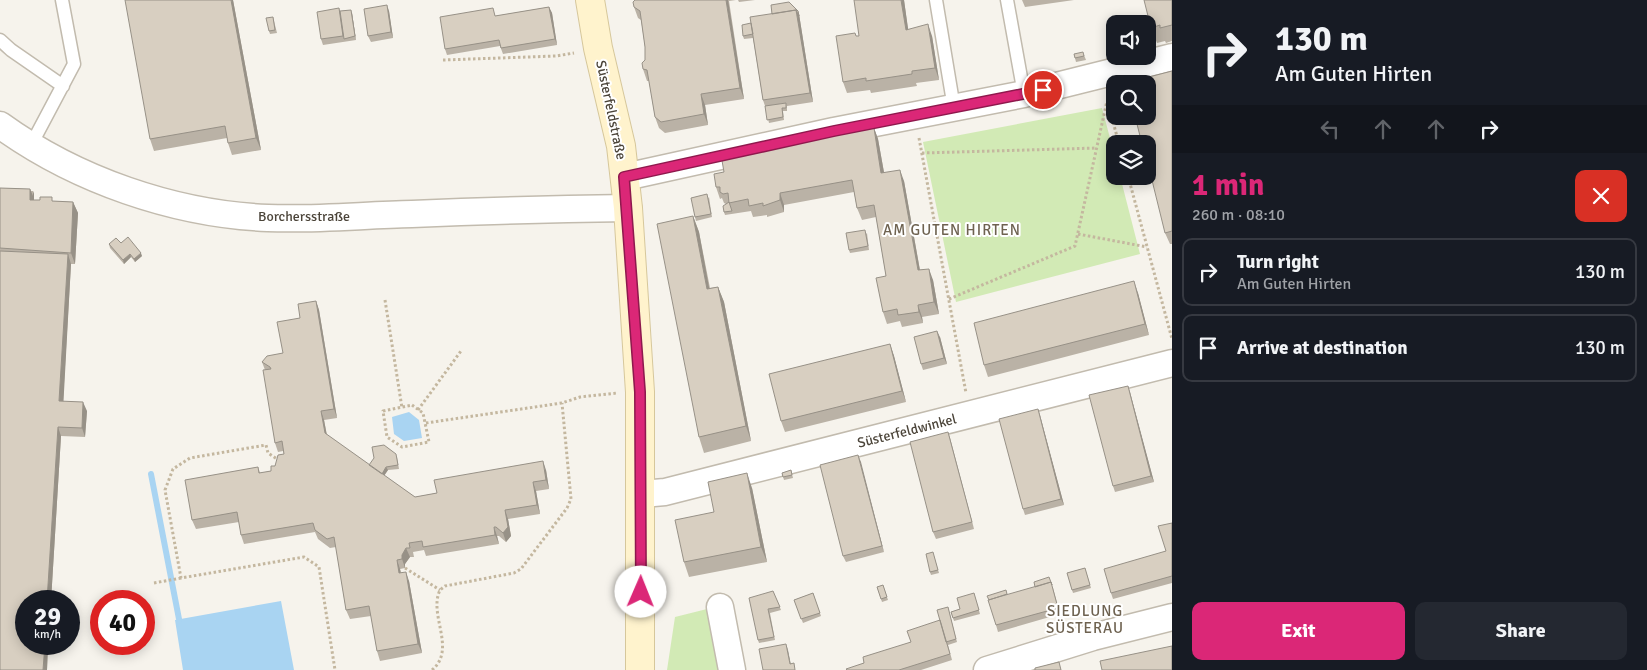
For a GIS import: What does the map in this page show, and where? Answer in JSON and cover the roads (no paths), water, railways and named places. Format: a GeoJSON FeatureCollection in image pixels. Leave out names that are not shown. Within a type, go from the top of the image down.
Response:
{"type":"FeatureCollection","features":[{"type":"Feature","properties":{"kind":"street","name":"Süsterfeldstraße"},"geometry":{"type":"LineString","coordinates":[[590,0],[598,48],[621,146],[628,208],[640,392],[642,494],[640,670]]}},
{"type":"Feature","properties":{"kind":"street"},"geometry":{"type":"LineString","coordinates":[[624,177],[834,131],[1024,94],[1172,57]]}},
{"type":"Feature","properties":{"kind":"street","name":"Borchersstraße"},"geometry":{"type":"LineString","coordinates":[[0,125],[30,147],[72,170],[127,189],[197,208],[258,217],[305,218],[628,208]]}},
{"type":"Feature","properties":{"kind":"street","name":"Süsterfeldwinkel"},"geometry":{"type":"LineString","coordinates":[[642,494],[666,492],[1172,363]]}},
{"type":"Feature","properties":{"kind":"street"},"geometry":{"type":"LineString","coordinates":[[720,607],[732,670]]}},
{"type":"Feature","properties":{"kind":"street"},"geometry":{"type":"LineString","coordinates":[[987,670],[1093,637],[1172,617]]}},
{"type":"Feature","properties":{"kind":"lane"},"geometry":{"type":"LineString","coordinates":[[30,147],[74,64],[62,0]]}},
{"type":"Feature","properties":{"kind":"lane"},"geometry":{"type":"LineString","coordinates":[[936,0],[954,108]]}},
{"type":"Feature","properties":{"kind":"lane"},"geometry":{"type":"LineString","coordinates":[[1007,0],[1024,94]]}},
{"type":"Feature","properties":{"kind":"lane"},"geometry":{"type":"LineString","coordinates":[[0,40],[62,86]]}},
{"type":"Feature","properties":{"kind":"water"},"geometry":{"type":"Polygon","coordinates":[[[409,412],[419,420],[422,438],[404,441],[394,434],[392,417],[409,412]]]}},
{"type":"Feature","properties":{"kind":"water"},"geometry":{"type":"Polygon","coordinates":[[[281,601],[294,670],[183,670],[175,620],[281,601]]]}},
{"type":"Feature","properties":{"kind":"waterway"},"geometry":{"type":"LineString","coordinates":[[151,474],[179,619]]}},
{"type":"Feature","properties":{"kind":"district","name":"AM GUTEN HIRTEN"},"geometry":{"type":"Point","coordinates":[952,230]}},
{"type":"Feature","properties":{"kind":"district","name":"SIEDLUNG SÜSTERAU"},"geometry":{"type":"Point","coordinates":[1085,620]}}]}
